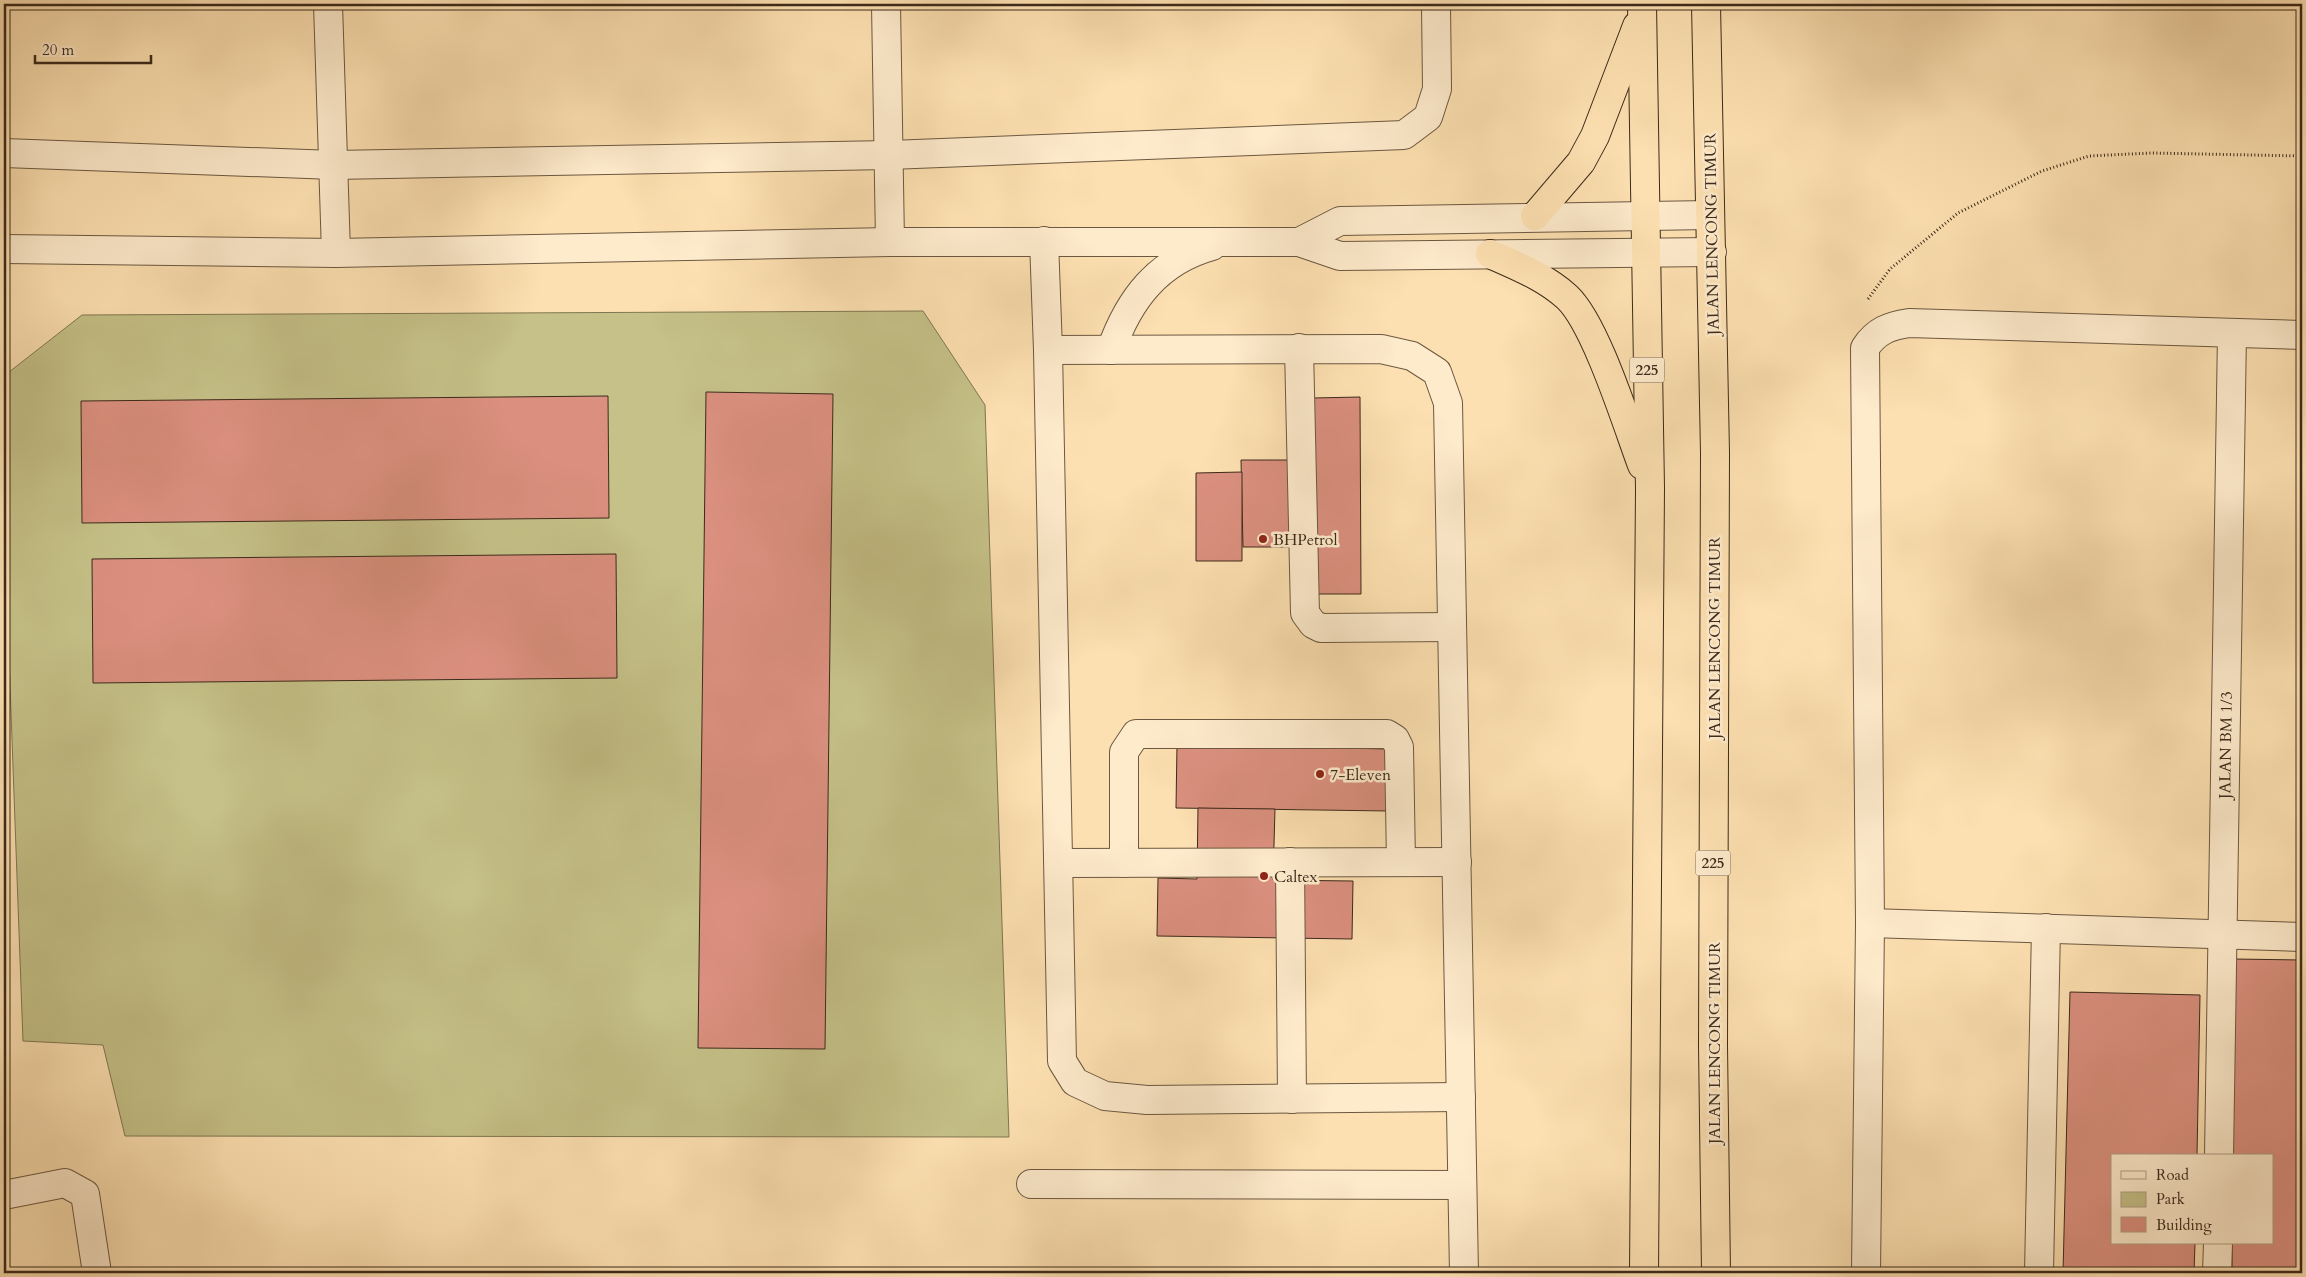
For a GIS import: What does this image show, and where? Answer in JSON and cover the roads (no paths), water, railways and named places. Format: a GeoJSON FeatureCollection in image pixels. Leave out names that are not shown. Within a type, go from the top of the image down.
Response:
{"type":"FeatureCollection","features":[{"type":"Feature","properties":{"kind":"highway","name":"JALAN LENCONG TIMUR"},"geometry":{"type":"LineString","coordinates":[[1706,4],[1715,453],[1713,1044],[1716,1273]]}},
{"type":"Feature","properties":{"kind":"highway","name":"225"},"geometry":{"type":"LineString","coordinates":[[1642,8],[1644,253],[1650,488],[1644,1273]]}},
{"type":"Feature","properties":{"kind":"highway"},"geometry":{"type":"LineString","coordinates":[[1535,216],[1581,162],[1595,136],[1642,8]]}},
{"type":"Feature","properties":{"kind":"highway"},"geometry":{"type":"LineString","coordinates":[[1490,254],[1548,282],[1569,299],[1588,327],[1650,488]]}},
{"type":"Feature","properties":{"kind":"street"},"geometry":{"type":"LineString","coordinates":[[328,4],[336,253]]}},
{"type":"Feature","properties":{"kind":"street"},"geometry":{"type":"LineString","coordinates":[[886,4],[890,242]]}},
{"type":"Feature","properties":{"kind":"street"},"geometry":{"type":"LineString","coordinates":[[4,153],[334,165],[890,155],[1404,135],[1428,117],[1437,89],[1436,4]]}},
{"type":"Feature","properties":{"kind":"street"},"geometry":{"type":"LineString","coordinates":[[1299,242],[1340,221],[1535,216],[1709,215]]}},
{"type":"Feature","properties":{"kind":"street"},"geometry":{"type":"LineString","coordinates":[[1044,241],[1048,350],[1062,1061],[1076,1082],[1105,1096],[1147,1100],[1461,1097]]}},
{"type":"Feature","properties":{"kind":"street"},"geometry":{"type":"LineString","coordinates":[[4,249],[336,253],[890,242],[1044,241],[1299,242],[1340,256],[1712,252]]}},
{"type":"Feature","properties":{"kind":"street"},"geometry":{"type":"LineString","coordinates":[[1111,350],[1120,325],[1132,302],[1149,282],[1172,263],[1199,250],[1228,242]]}},
{"type":"Feature","properties":{"kind":"street"},"geometry":{"type":"LineString","coordinates":[[1866,1273],[1870,923],[1865,348],[1872,336],[1890,326],[1909,323],[2302,334]]}},
{"type":"Feature","properties":{"kind":"street","name":"JALAN BM 1/3"},"geometry":{"type":"LineString","coordinates":[[2219,1154],[2232,333]]}},
{"type":"Feature","properties":{"kind":"street"},"geometry":{"type":"LineString","coordinates":[[1299,348],[1305,613],[1313,624],[1321,628],[1452,628]]}},
{"type":"Feature","properties":{"kind":"street"},"geometry":{"type":"LineString","coordinates":[[1048,350],[1381,349],[1412,356],[1437,372],[1448,402],[1464,1273]]}},
{"type":"Feature","properties":{"kind":"street"},"geometry":{"type":"LineString","coordinates":[[1124,863],[1124,752],[1136,734],[1387,734],[1395,739],[1399,747],[1401,862]]}},
{"type":"Feature","properties":{"kind":"street"},"geometry":{"type":"LineString","coordinates":[[1290,862],[1292,1099]]}},
{"type":"Feature","properties":{"kind":"street"},"geometry":{"type":"LineString","coordinates":[[1059,863],[1456,862]]}},
{"type":"Feature","properties":{"kind":"street"},"geometry":{"type":"LineString","coordinates":[[1870,923],[2302,938]]}},
{"type":"Feature","properties":{"kind":"street"},"geometry":{"type":"LineString","coordinates":[[2039,1273],[2046,928]]}},
{"type":"Feature","properties":{"kind":"street"},"geometry":{"type":"LineString","coordinates":[[4,1195],[65,1184],[85,1194],[97,1273]]}},
{"type":"Feature","properties":{"kind":"street"},"geometry":{"type":"LineString","coordinates":[[1031,1184],[1462,1185]]}},
{"type":"Feature","properties":{"kind":"street"},"geometry":{"type":"LineString","coordinates":[[2217,1273],[2218,1244]]}},
{"type":"Feature","properties":{"kind":"place","name":"BHPetrol"},"geometry":{"type":"Point","coordinates":[1263,539]}},
{"type":"Feature","properties":{"kind":"place","name":"7-Eleven"},"geometry":{"type":"Point","coordinates":[1320,774]}},
{"type":"Feature","properties":{"kind":"place","name":"Caltex"},"geometry":{"type":"Point","coordinates":[1264,876]}}]}
